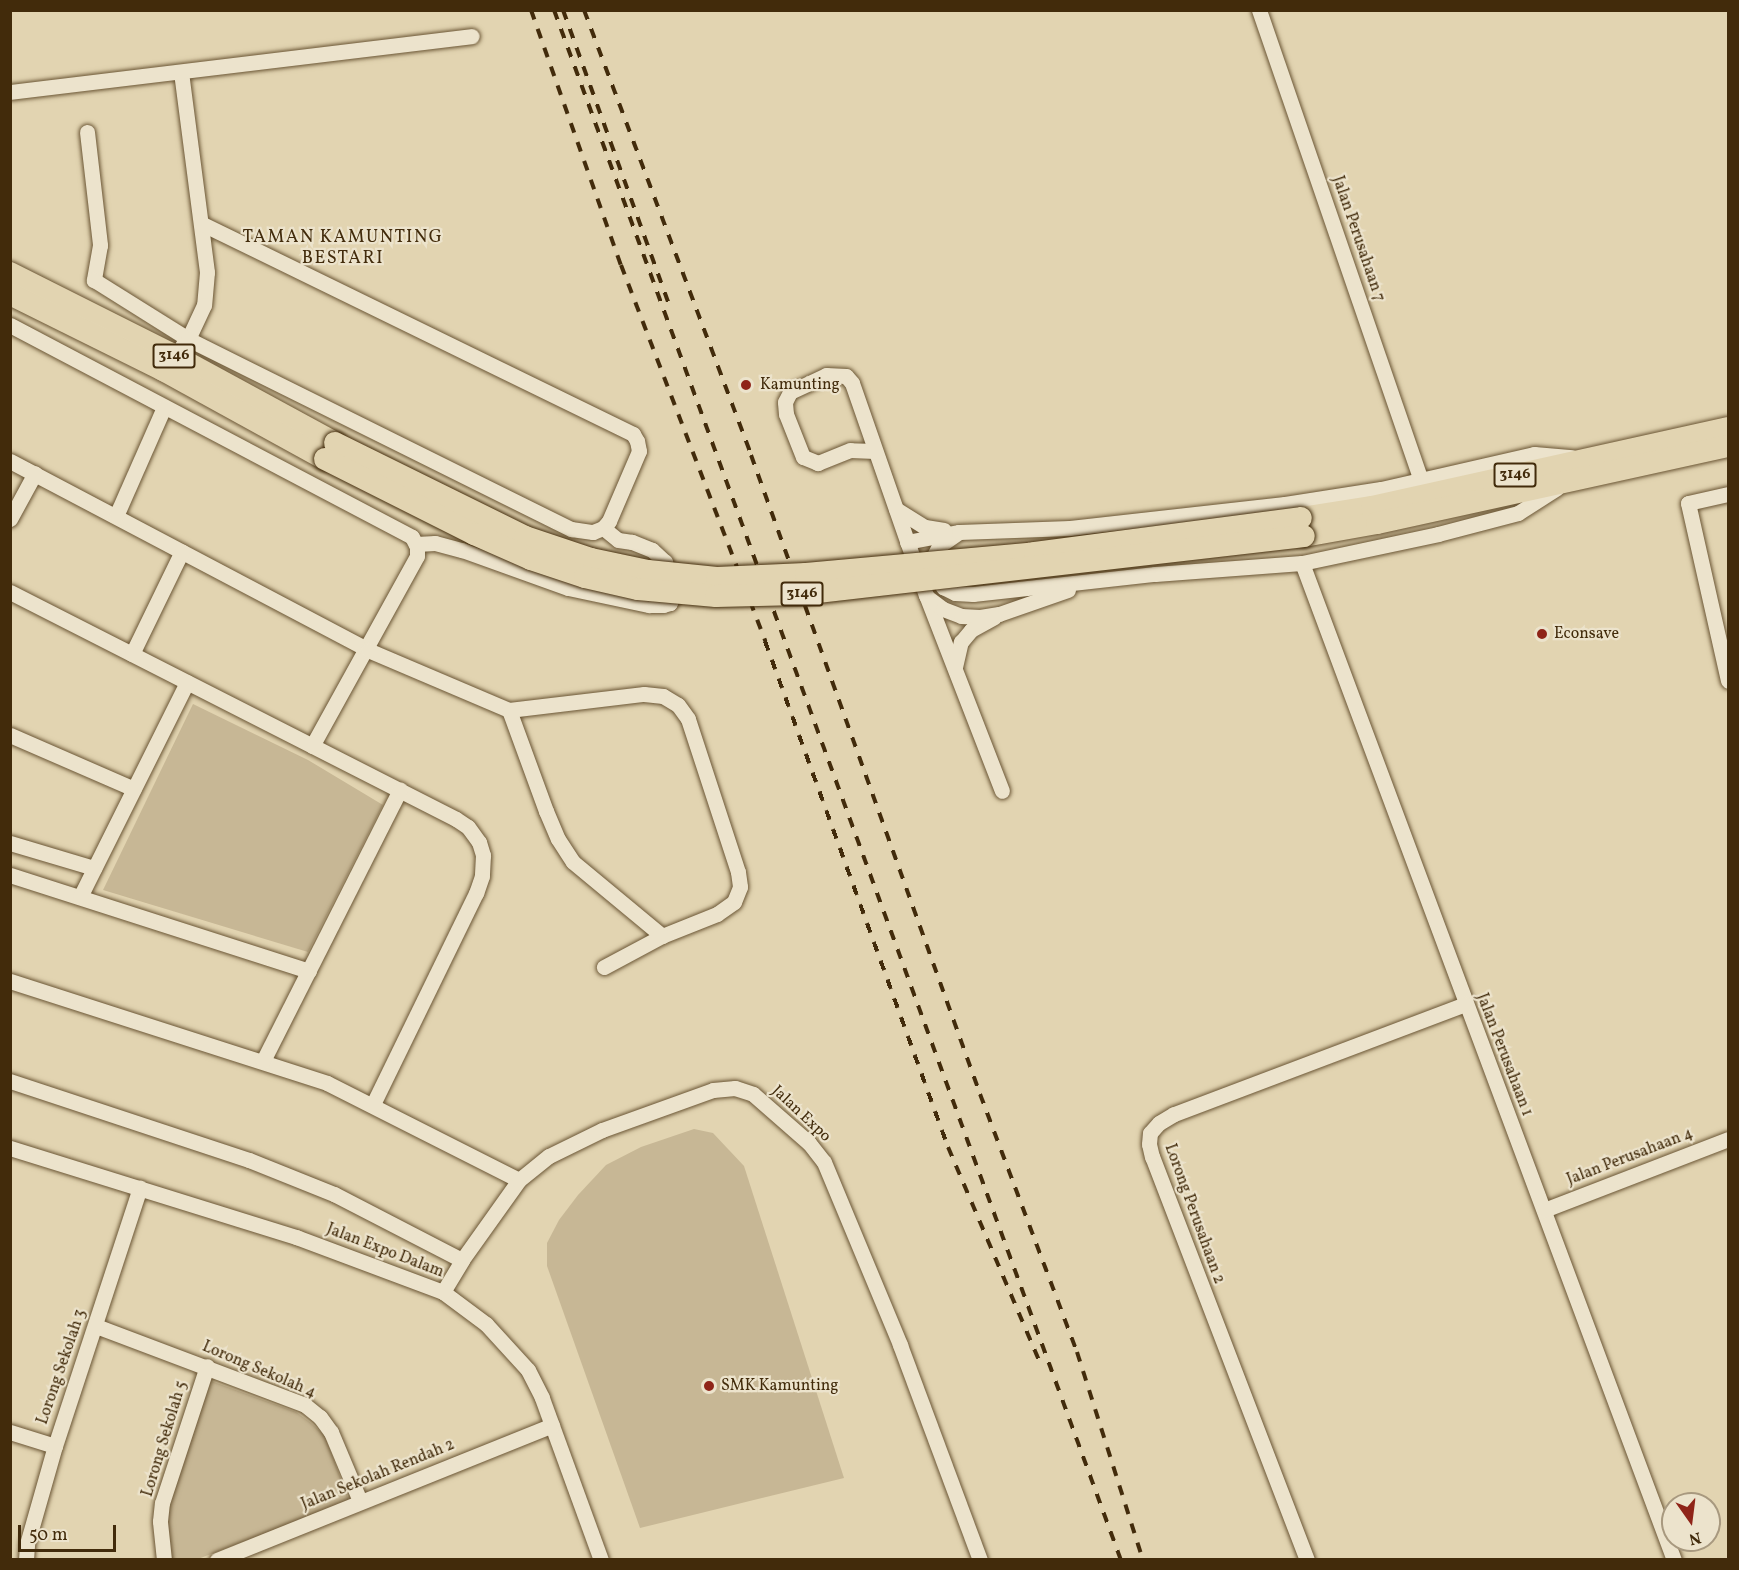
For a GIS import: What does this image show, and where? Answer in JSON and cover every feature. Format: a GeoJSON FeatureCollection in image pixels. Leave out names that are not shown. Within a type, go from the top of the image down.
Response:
{"type":"FeatureCollection","features":[{"type":"Feature","properties":{"kind":"main road","name":"3146"},"geometry":{"type":"LineString","coordinates":[[10,273],[171,354],[330,451]]}},
{"type":"Feature","properties":{"kind":"main road","name":"3146"},"geometry":{"type":"LineString","coordinates":[[10,294],[330,451],[525,537],[591,559],[648,571],[717,578],[806,574],[1302,527],[1377,523],[1728,446]]}},
{"type":"Feature","properties":{"kind":"main road","name":"3146"},"geometry":{"type":"LineString","coordinates":[[1302,527],[1372,507],[1728,428]]}},
{"type":"Feature","properties":{"kind":"street","name":"Jalan Perusahaan 7"},"geometry":{"type":"LineString","coordinates":[[1259,10],[1421,480]]}},
{"type":"Feature","properties":{"kind":"street"},"geometry":{"type":"LineString","coordinates":[[10,92],[472,36]]}},
{"type":"Feature","properties":{"kind":"street"},"geometry":{"type":"LineString","coordinates":[[171,354],[188,339],[204,306],[207,290],[202,224],[181,72]]}},
{"type":"Feature","properties":{"kind":"street"},"geometry":{"type":"LineString","coordinates":[[87,132],[100,245],[94,280],[188,339],[571,529],[593,532],[603,528],[609,521],[639,451],[633,434],[202,224]]}},
{"type":"Feature","properties":{"kind":"street"},"geometry":{"type":"LineString","coordinates":[[10,325],[399,528],[412,537],[416,544],[417,556],[368,650],[312,746]]}},
{"type":"Feature","properties":{"kind":"street"},"geometry":{"type":"LineString","coordinates":[[875,451],[850,450],[818,463],[803,457],[786,414],[785,402],[790,392],[826,375],[846,376],[852,383],[926,595],[1002,791]]}},
{"type":"Feature","properties":{"kind":"street"},"geometry":{"type":"LineString","coordinates":[[116,516],[164,406]]}},
{"type":"Feature","properties":{"kind":"street"},"geometry":{"type":"LineString","coordinates":[[907,542],[959,532],[1081,527],[1285,504],[1381,489],[1534,454],[1592,458]]}},
{"type":"Feature","properties":{"kind":"street"},"geometry":{"type":"LineString","coordinates":[[10,461],[368,650],[509,710],[644,694],[663,696],[678,705],[688,719],[731,850],[740,887],[734,902],[717,914],[662,936],[604,967]]}},
{"type":"Feature","properties":{"kind":"street"},"geometry":{"type":"LineString","coordinates":[[10,519],[35,473]]}},
{"type":"Feature","properties":{"kind":"street"},"geometry":{"type":"LineString","coordinates":[[959,532],[939,546],[934,554],[936,574],[944,587],[955,593],[973,594],[1099,580],[1302,563],[1438,534],[1518,513],[1567,482]]}},
{"type":"Feature","properties":{"kind":"street"},"geometry":{"type":"LineString","coordinates":[[1728,494],[1688,503],[1723,633],[1728,681]]}},
{"type":"Feature","properties":{"kind":"street"},"geometry":{"type":"LineString","coordinates":[[896,509],[925,527],[959,532]]}},
{"type":"Feature","properties":{"kind":"street"},"geometry":{"type":"LineString","coordinates":[[416,544],[435,543],[462,550],[568,588],[649,605],[663,606],[670,603],[672,597],[665,562],[652,550],[632,542],[618,540],[603,528]]}},
{"type":"Feature","properties":{"kind":"street"},"geometry":{"type":"LineString","coordinates":[[132,654],[182,551]]}},
{"type":"Feature","properties":{"kind":"street","name":"Jalan Perusahaan 1"},"geometry":{"type":"LineString","coordinates":[[1302,563],[1674,1560]]}},
{"type":"Feature","properties":{"kind":"street"},"geometry":{"type":"LineString","coordinates":[[954,667],[957,653],[966,636],[999,614],[1099,580]]}},
{"type":"Feature","properties":{"kind":"street"},"geometry":{"type":"LineString","coordinates":[[10,592],[400,790],[468,828],[479,842],[483,855],[482,876],[373,1104]]}},
{"type":"Feature","properties":{"kind":"street"},"geometry":{"type":"LineString","coordinates":[[926,595],[943,609],[961,616],[999,614]]}},
{"type":"Feature","properties":{"kind":"street"},"geometry":{"type":"LineString","coordinates":[[80,897],[187,682]]}},
{"type":"Feature","properties":{"kind":"street"},"geometry":{"type":"LineString","coordinates":[[509,710],[558,839],[573,861],[662,936]]}},
{"type":"Feature","properties":{"kind":"street"},"geometry":{"type":"LineString","coordinates":[[10,735],[134,789]]}},
{"type":"Feature","properties":{"kind":"street"},"geometry":{"type":"LineString","coordinates":[[263,1061],[400,790]]}},
{"type":"Feature","properties":{"kind":"street"},"geometry":{"type":"LineString","coordinates":[[10,843],[94,868]]}},
{"type":"Feature","properties":{"kind":"street"},"geometry":{"type":"LineString","coordinates":[[10,875],[309,970]]}},
{"type":"Feature","properties":{"kind":"street"},"geometry":{"type":"LineString","coordinates":[[10,981],[327,1083],[373,1104],[519,1180]]}},
{"type":"Feature","properties":{"kind":"street","name":"Lorong Perusahaan 2"},"geometry":{"type":"LineString","coordinates":[[1306,1560],[1152,1157],[1150,1132],[1174,1114],[1465,1004]]}},
{"type":"Feature","properties":{"kind":"street"},"geometry":{"type":"LineString","coordinates":[[10,1081],[249,1160],[334,1194],[462,1260]]}},
{"type":"Feature","properties":{"kind":"street","name":"Jalan Expo"},"geometry":{"type":"LineString","coordinates":[[443,1292],[462,1260],[519,1180],[549,1156],[636,1117],[713,1090],[735,1088],[753,1094],[809,1143],[824,1162],[900,1345],[980,1560]]}},
{"type":"Feature","properties":{"kind":"street","name":"Jalan Perusahaan 4"},"geometry":{"type":"LineString","coordinates":[[1544,1210],[1728,1139]]}},
{"type":"Feature","properties":{"kind":"street","name":"Jalan Expo Dalam"},"geometry":{"type":"LineString","coordinates":[[10,1148],[296,1237],[443,1292],[486,1324],[512,1349],[528,1370],[552,1425],[596,1558]]}},
{"type":"Feature","properties":{"kind":"street","name":"Lorong Sekolah 3"},"geometry":{"type":"LineString","coordinates":[[26,1560],[27,1544],[55,1446],[140,1188]]}},
{"type":"Feature","properties":{"kind":"street","name":"Lorong Sekolah 4"},"geometry":{"type":"LineString","coordinates":[[96,1326],[207,1366],[305,1405],[320,1417],[331,1432],[360,1501]]}},
{"type":"Feature","properties":{"kind":"street","name":"Lorong Sekolah 5"},"geometry":{"type":"LineString","coordinates":[[164,1560],[160,1521],[162,1503],[207,1366]]}},
{"type":"Feature","properties":{"kind":"street","name":"Jalan Sekolah Rendah 2"},"geometry":{"type":"LineString","coordinates":[[217,1560],[552,1425]]}},
{"type":"Feature","properties":{"kind":"street"},"geometry":{"type":"LineString","coordinates":[[10,1432],[55,1446]]}},
{"type":"Feature","properties":{"kind":"shaded area"},"geometry":{"type":"Polygon","coordinates":[[[193,704],[308,760],[383,805],[308,952],[103,890],[193,704]]]}},
{"type":"Feature","properties":{"kind":"shaded area"},"geometry":{"type":"Polygon","coordinates":[[[694,1129],[713,1133],[744,1166],[844,1478],[640,1528],[547,1266],[547,1243],[559,1220],[606,1165],[641,1147],[694,1129]]]}},
{"type":"Feature","properties":{"kind":"shaded area"},"geometry":{"type":"Polygon","coordinates":[[[203,1378],[296,1412],[311,1423],[325,1436],[349,1501],[198,1559],[171,1559],[168,1548],[168,1514],[203,1378]]]}},
{"type":"Feature","properties":{"kind":"railway"},"geometry":{"type":"LineString","coordinates":[[531,10],[621,265],[765,641],[948,1147],[1042,1367]]}},
{"type":"Feature","properties":{"kind":"railway"},"geometry":{"type":"LineString","coordinates":[[554,10],[1121,1560]]}},
{"type":"Feature","properties":{"kind":"railway"},"geometry":{"type":"LineString","coordinates":[[563,10],[669,304]]}},
{"type":"Feature","properties":{"kind":"railway"},"geometry":{"type":"LineString","coordinates":[[584,10],[751,455],[980,1094],[1077,1352],[1143,1560]]}},
{"type":"Feature","properties":{"kind":"place","name":"Kamunting"},"geometry":{"type":"Point","coordinates":[746,385]}},
{"type":"Feature","properties":{"kind":"place","name":"Econsave"},"geometry":{"type":"Point","coordinates":[1542,634]}},
{"type":"Feature","properties":{"kind":"place","name":"SMK Kamunting"},"geometry":{"type":"Point","coordinates":[709,1386]}},
{"type":"Feature","properties":{"kind":"district","name":"TAMAN KAMUNTING BESTARI"},"geometry":{"type":"Point","coordinates":[343,249]}}]}
